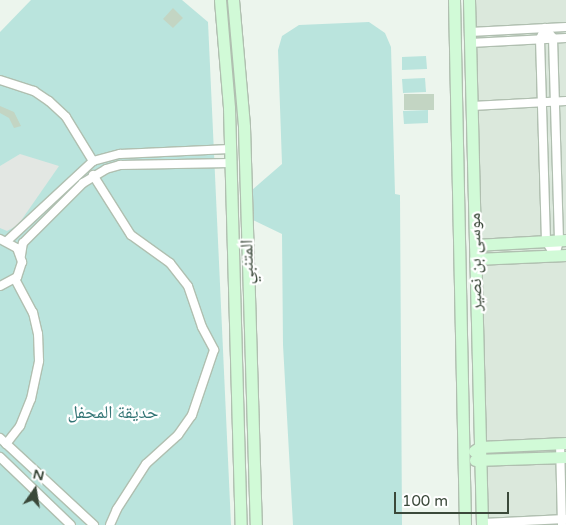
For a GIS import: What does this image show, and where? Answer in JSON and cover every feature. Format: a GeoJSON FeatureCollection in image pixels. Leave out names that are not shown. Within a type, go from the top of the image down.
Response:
{"type":"FeatureCollection","features":[{"type":"Feature","properties":{"kind":"street","name":"المتنبي"},"geometry":{"type":"LineString","coordinates":[[220,0],[231,163],[241,525]]}},
{"type":"Feature","properties":{"kind":"street","name":"المتنبي"},"geometry":{"type":"LineString","coordinates":[[233,0],[244,127],[256,525]]}},
{"type":"Feature","properties":{"kind":"street","name":"موسى بن نصير"},"geometry":{"type":"LineString","coordinates":[[454,0],[465,525]]}},
{"type":"Feature","properties":{"kind":"street","name":"موسى بن نصير"},"geometry":{"type":"LineString","coordinates":[[470,0],[482,524]]}},
{"type":"Feature","properties":{"kind":"street"},"geometry":{"type":"LineString","coordinates":[[470,37],[566,27]]}},
{"type":"Feature","properties":{"kind":"street"},"geometry":{"type":"LineString","coordinates":[[545,28],[553,38],[563,241],[561,255]]}},
{"type":"Feature","properties":{"kind":"street"},"geometry":{"type":"LineString","coordinates":[[545,28],[540,39],[546,241],[561,255]]}},
{"type":"Feature","properties":{"kind":"street"},"geometry":{"type":"LineString","coordinates":[[470,37],[566,38]]}},
{"type":"Feature","properties":{"kind":"street"},"geometry":{"type":"LineString","coordinates":[[0,80],[34,91],[50,101],[66,117],[93,161]]}},
{"type":"Feature","properties":{"kind":"street"},"geometry":{"type":"LineString","coordinates":[[472,106],[566,101]]}},
{"type":"Feature","properties":{"kind":"street"},"geometry":{"type":"LineString","coordinates":[[21,255],[4,240],[93,161],[120,154],[230,149]]}},
{"type":"Feature","properties":{"kind":"street"},"geometry":{"type":"LineString","coordinates":[[0,286],[15,279],[21,270],[21,255],[24,244],[94,175],[120,165],[231,163]]}},
{"type":"Feature","properties":{"kind":"street"},"geometry":{"type":"LineString","coordinates":[[94,175],[131,235],[170,263],[188,286],[202,327],[214,350],[192,415],[178,436],[146,464],[117,509],[110,525]]}},
{"type":"Feature","properties":{"kind":"street"},"geometry":{"type":"LineString","coordinates":[[475,245],[563,241]]}},
{"type":"Feature","properties":{"kind":"street"},"geometry":{"type":"LineString","coordinates":[[475,259],[561,255]]}},
{"type":"Feature","properties":{"kind":"street"},"geometry":{"type":"LineString","coordinates":[[6,444],[20,426],[31,399],[39,354],[33,313],[15,279]]}},
{"type":"Feature","properties":{"kind":"street"},"geometry":{"type":"LineString","coordinates":[[0,438],[94,525]]}},
{"type":"Feature","properties":{"kind":"street"},"geometry":{"type":"LineString","coordinates":[[464,457],[480,447],[563,443],[563,521],[482,524]]}},
{"type":"Feature","properties":{"kind":"street"},"geometry":{"type":"LineString","coordinates":[[0,456],[71,525]]}},
{"type":"Feature","properties":{"kind":"street"},"geometry":{"type":"LineString","coordinates":[[464,457],[480,462],[563,457]]}},
{"type":"Feature","properties":{"kind":"shaded area"},"geometry":{"type":"Polygon","coordinates":[[[474,0],[566,0],[566,525],[486,525],[474,0]]]}},
{"type":"Feature","properties":{"kind":"shaded area"},"geometry":{"type":"Polygon","coordinates":[[[20,154],[59,166],[18,225],[7,231],[0,228],[0,166],[20,154]]]}},
{"type":"Feature","properties":{"kind":"green space","name":"حديقة المحفل"},"geometry":{"type":"Polygon","coordinates":[[[31,0],[182,0],[208,22],[231,525],[0,525],[0,32],[31,0]]]}},
{"type":"Feature","properties":{"kind":"green space"},"geometry":{"type":"Polygon","coordinates":[[[369,22],[385,33],[391,47],[395,194],[400,195],[402,525],[293,525],[283,345],[282,234],[253,220],[252,190],[282,164],[278,50],[282,36],[299,25],[369,22]]]}},
{"type":"Feature","properties":{"kind":"green space"},"geometry":{"type":"Polygon","coordinates":[[[426,56],[427,69],[402,70],[402,57],[426,56]]]}},
{"type":"Feature","properties":{"kind":"green space"},"geometry":{"type":"Polygon","coordinates":[[[425,78],[426,92],[403,93],[402,79],[425,78]]]}},
{"type":"Feature","properties":{"kind":"green space"},"geometry":{"type":"Polygon","coordinates":[[[428,110],[428,123],[404,124],[403,111],[428,110]]]}},
{"type":"Feature","properties":{"kind":"building"},"geometry":{"type":"Polygon","coordinates":[[[173,8],[183,18],[173,28],[163,19],[173,8]]]}},
{"type":"Feature","properties":{"kind":"building"},"geometry":{"type":"Polygon","coordinates":[[[404,94],[434,94],[434,110],[404,110],[404,94]]]}},
{"type":"Feature","properties":{"kind":"building"},"geometry":{"type":"Polygon","coordinates":[[[0,106],[14,112],[21,126],[14,128],[9,118],[0,113],[0,106]]]}}]}
